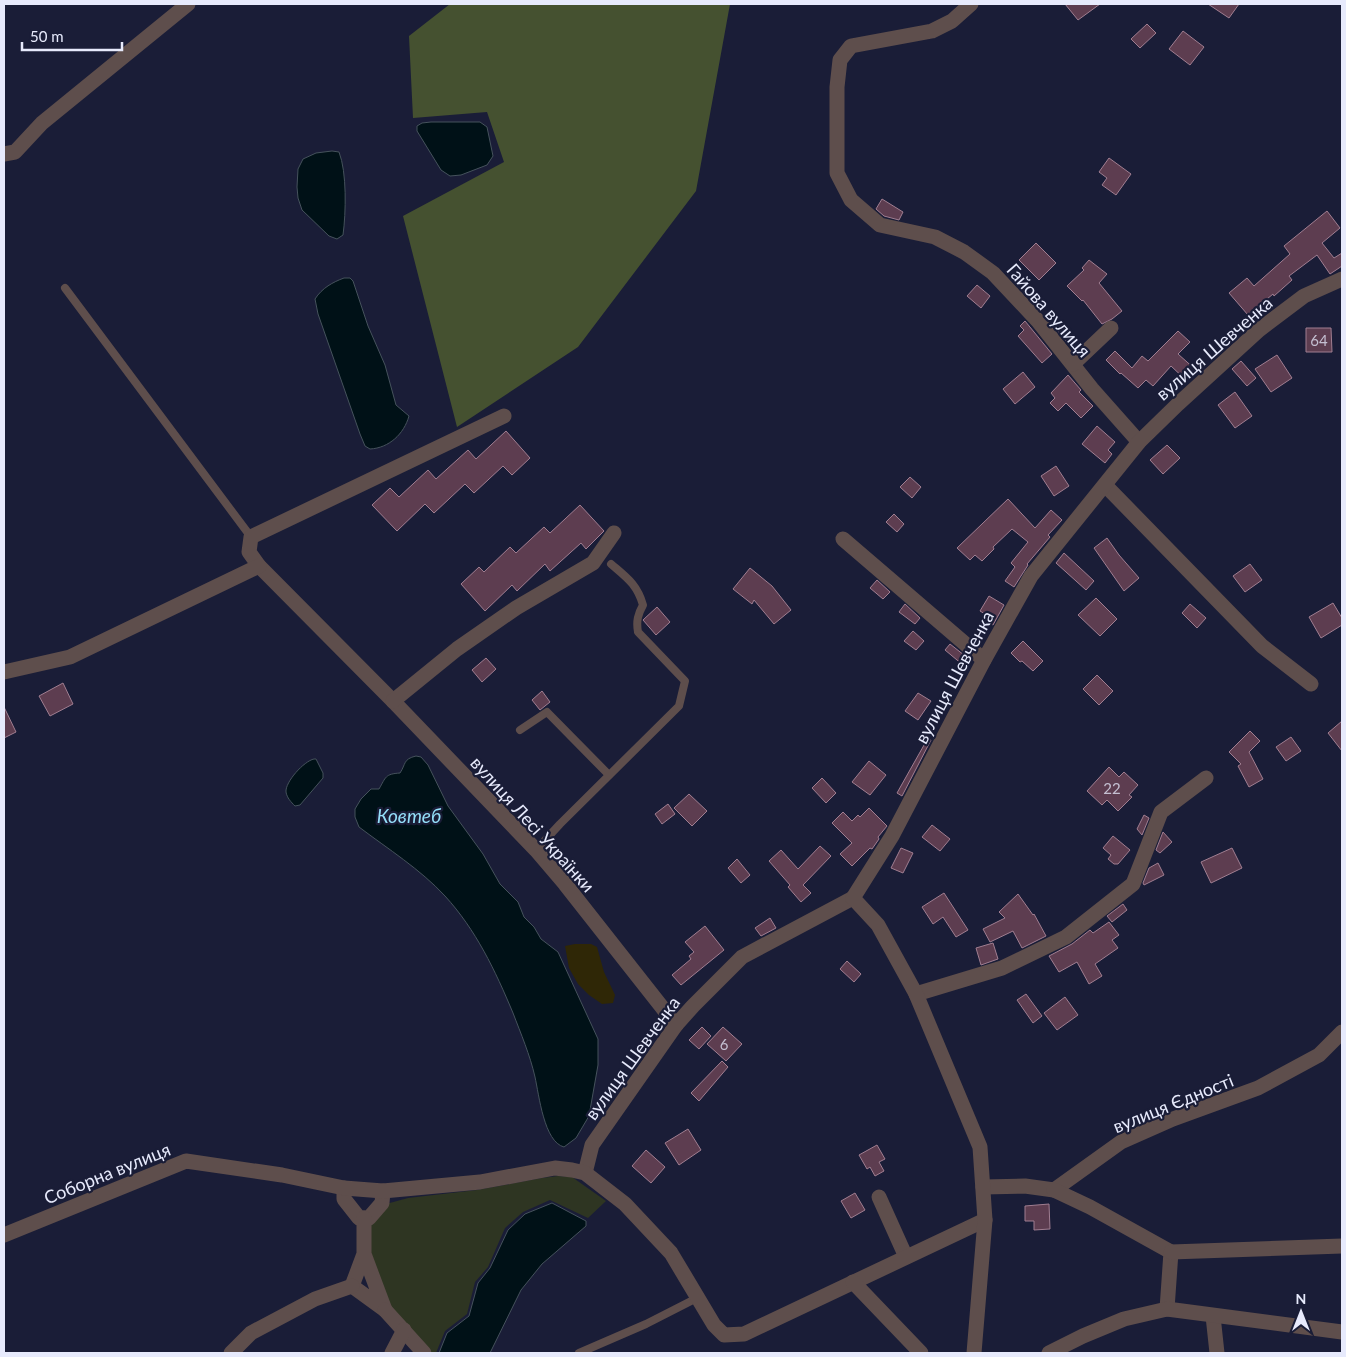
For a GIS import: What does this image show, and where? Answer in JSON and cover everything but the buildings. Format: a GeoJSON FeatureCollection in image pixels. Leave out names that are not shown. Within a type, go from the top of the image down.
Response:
{"type":"FeatureCollection","features":[{"type":"Feature","properties":{"kind":"street"},"geometry":{"type":"LineString","coordinates":[[4,154],[15,152],[42,123],[188,4]]}},
{"type":"Feature","properties":{"kind":"street","name":"Гайова вулиця"},"geometry":{"type":"LineString","coordinates":[[971,4],[952,21],[932,31],[851,46],[840,60],[837,88],[837,173],[851,200],[880,225],[935,237],[964,252],[993,273],[1038,321],[1139,442]]}},
{"type":"Feature","properties":{"kind":"street","name":"вулиця Шевченка"},"geometry":{"type":"LineString","coordinates":[[585,1173],[592,1145],[676,1025],[742,957],[853,898],[892,836],[984,660],[1031,576],[1139,442],[1259,330],[1304,296],[1342,280]]}},
{"type":"Feature","properties":{"kind":"street"},"geometry":{"type":"LineString","coordinates":[[1073,364],[1111,328]]}},
{"type":"Feature","properties":{"kind":"street"},"geometry":{"type":"LineString","coordinates":[[4,672],[70,656],[259,566],[249,552],[250,537],[504,416]]}},
{"type":"Feature","properties":{"kind":"street"},"geometry":{"type":"LineString","coordinates":[[1105,485],[1262,646],[1311,684]]}},
{"type":"Feature","properties":{"kind":"street"},"geometry":{"type":"LineString","coordinates":[[393,701],[457,649],[516,608],[593,563],[614,533]]}},
{"type":"Feature","properties":{"kind":"street"},"geometry":{"type":"LineString","coordinates":[[843,539],[984,660]]}},
{"type":"Feature","properties":{"kind":"street","name":"вулиця Лесі Українки"},"geometry":{"type":"LineString","coordinates":[[259,566],[393,701],[536,850],[676,1025]]}},
{"type":"Feature","properties":{"kind":"street"},"geometry":{"type":"LineString","coordinates":[[916,994],[1002,968],[1066,937],[1133,884],[1161,812],[1206,778]]}},
{"type":"Feature","properties":{"kind":"street"},"geometry":{"type":"LineString","coordinates":[[853,898],[878,925],[916,994],[980,1147],[985,1220],[974,1353]]}},
{"type":"Feature","properties":{"kind":"street","name":"вулиця Єдності"},"geometry":{"type":"LineString","coordinates":[[1054,1190],[1121,1142],[1173,1119],[1258,1088],[1319,1055],[1342,1032]]}},
{"type":"Feature","properties":{"kind":"street","name":"Соборна вулиця"},"geometry":{"type":"LineString","coordinates":[[4,1235],[186,1161],[282,1175],[344,1188],[383,1191],[480,1182],[555,1168],[585,1173]]}},
{"type":"Feature","properties":{"kind":"street"},"geometry":{"type":"LineString","coordinates":[[585,1173],[625,1204],[671,1253],[714,1325],[724,1335],[744,1334],[985,1220]]}},
{"type":"Feature","properties":{"kind":"street"},"geometry":{"type":"LineString","coordinates":[[983,1187],[1025,1186],[1054,1190],[1090,1207],[1171,1252],[1342,1246]]}},
{"type":"Feature","properties":{"kind":"street"},"geometry":{"type":"LineString","coordinates":[[344,1188],[344,1199],[359,1218],[369,1218],[382,1203],[383,1191]]}},
{"type":"Feature","properties":{"kind":"street"},"geometry":{"type":"LineString","coordinates":[[879,1197],[906,1257]]}},
{"type":"Feature","properties":{"kind":"street"},"geometry":{"type":"LineString","coordinates":[[352,1286],[364,1254],[364,1218]]}},
{"type":"Feature","properties":{"kind":"street"},"geometry":{"type":"LineString","coordinates":[[1167,1309],[1171,1252]]}},
{"type":"Feature","properties":{"kind":"street"},"geometry":{"type":"LineString","coordinates":[[364,1254],[385,1310]]}},
{"type":"Feature","properties":{"kind":"street"},"geometry":{"type":"LineString","coordinates":[[853,1282],[921,1353]]}},
{"type":"Feature","properties":{"kind":"street"},"geometry":{"type":"LineString","coordinates":[[352,1286],[385,1310],[424,1353]]}},
{"type":"Feature","properties":{"kind":"street"},"geometry":{"type":"LineString","coordinates":[[231,1353],[251,1333],[315,1299],[352,1286]]}},
{"type":"Feature","properties":{"kind":"street"},"geometry":{"type":"LineString","coordinates":[[1049,1353],[1124,1319],[1167,1309],[1342,1332]]}},
{"type":"Feature","properties":{"kind":"street"},"geometry":{"type":"LineString","coordinates":[[1213,1316],[1217,1353]]}},
{"type":"Feature","properties":{"kind":"street"},"geometry":{"type":"LineString","coordinates":[[392,1353],[404,1330]]}},
{"type":"Feature","properties":{"kind":"lane"},"geometry":{"type":"LineString","coordinates":[[65,288],[250,537]]}},
{"type":"Feature","properties":{"kind":"lane"},"geometry":{"type":"LineString","coordinates":[[536,850],[679,706],[685,681],[638,632],[637,624],[643,604],[640,592],[633,583],[610,564]]}},
{"type":"Feature","properties":{"kind":"lane"},"geometry":{"type":"LineString","coordinates":[[520,730],[547,712],[609,776]]}},
{"type":"Feature","properties":{"kind":"lane"},"geometry":{"type":"LineString","coordinates":[[579,1353],[646,1324],[697,1298]]}},
{"type":"Feature","properties":{"kind":"green space"},"geometry":{"type":"Polygon","coordinates":[[[450,4],[730,4],[696,191],[578,347],[457,427],[403,216],[504,162],[487,112],[413,118],[409,36],[450,4]]]}},
{"type":"Feature","properties":{"kind":"green space"},"geometry":{"type":"Polygon","coordinates":[[[558,1176],[572,1177],[606,1201],[588,1218],[550,1200],[523,1212],[505,1228],[488,1267],[475,1282],[467,1314],[445,1331],[436,1353],[430,1353],[392,1314],[369,1248],[368,1224],[386,1204],[408,1198],[477,1190],[558,1176]]]}},
{"type":"Feature","properties":{"kind":"sand"},"geometry":{"type":"Polygon","coordinates":[[[591,944],[597,947],[604,972],[615,995],[613,1003],[602,1004],[578,984],[569,968],[565,946],[591,944]]]}},
{"type":"Feature","properties":{"kind":"water"},"geometry":{"type":"Polygon","coordinates":[[[480,122],[487,127],[493,156],[487,165],[461,175],[450,176],[441,170],[417,131],[417,126],[422,123],[480,122]]]}},
{"type":"Feature","properties":{"kind":"water"},"geometry":{"type":"Polygon","coordinates":[[[339,152],[345,181],[343,235],[337,239],[329,236],[302,210],[297,187],[298,169],[303,159],[316,153],[339,152]]]}},
{"type":"Feature","properties":{"kind":"water"},"geometry":{"type":"Polygon","coordinates":[[[344,278],[350,278],[353,281],[368,326],[385,365],[396,405],[409,416],[407,423],[395,439],[377,448],[370,449],[365,446],[360,434],[318,314],[315,299],[328,286],[344,278]]]}},
{"type":"Feature","properties":{"kind":"water","name":"Ковтеб"},"geometry":{"type":"Polygon","coordinates":[[[416,756],[421,757],[428,765],[448,806],[483,854],[500,884],[518,902],[524,917],[534,927],[541,939],[558,952],[598,1039],[598,1065],[589,1116],[576,1138],[564,1147],[557,1143],[547,1127],[528,1053],[513,1013],[484,951],[466,923],[445,896],[414,868],[359,827],[355,817],[355,809],[361,799],[371,789],[379,789],[389,775],[400,773],[407,760],[416,756]]]}},
{"type":"Feature","properties":{"kind":"water"},"geometry":{"type":"Polygon","coordinates":[[[316,759],[323,773],[323,778],[300,805],[295,806],[287,796],[286,792],[289,783],[296,772],[316,759]]]}},
{"type":"Feature","properties":{"kind":"water"},"geometry":{"type":"Polygon","coordinates":[[[552,1203],[586,1221],[586,1226],[542,1264],[521,1290],[490,1353],[439,1353],[447,1333],[469,1316],[478,1283],[490,1268],[508,1230],[525,1214],[552,1203]]]}}]}
